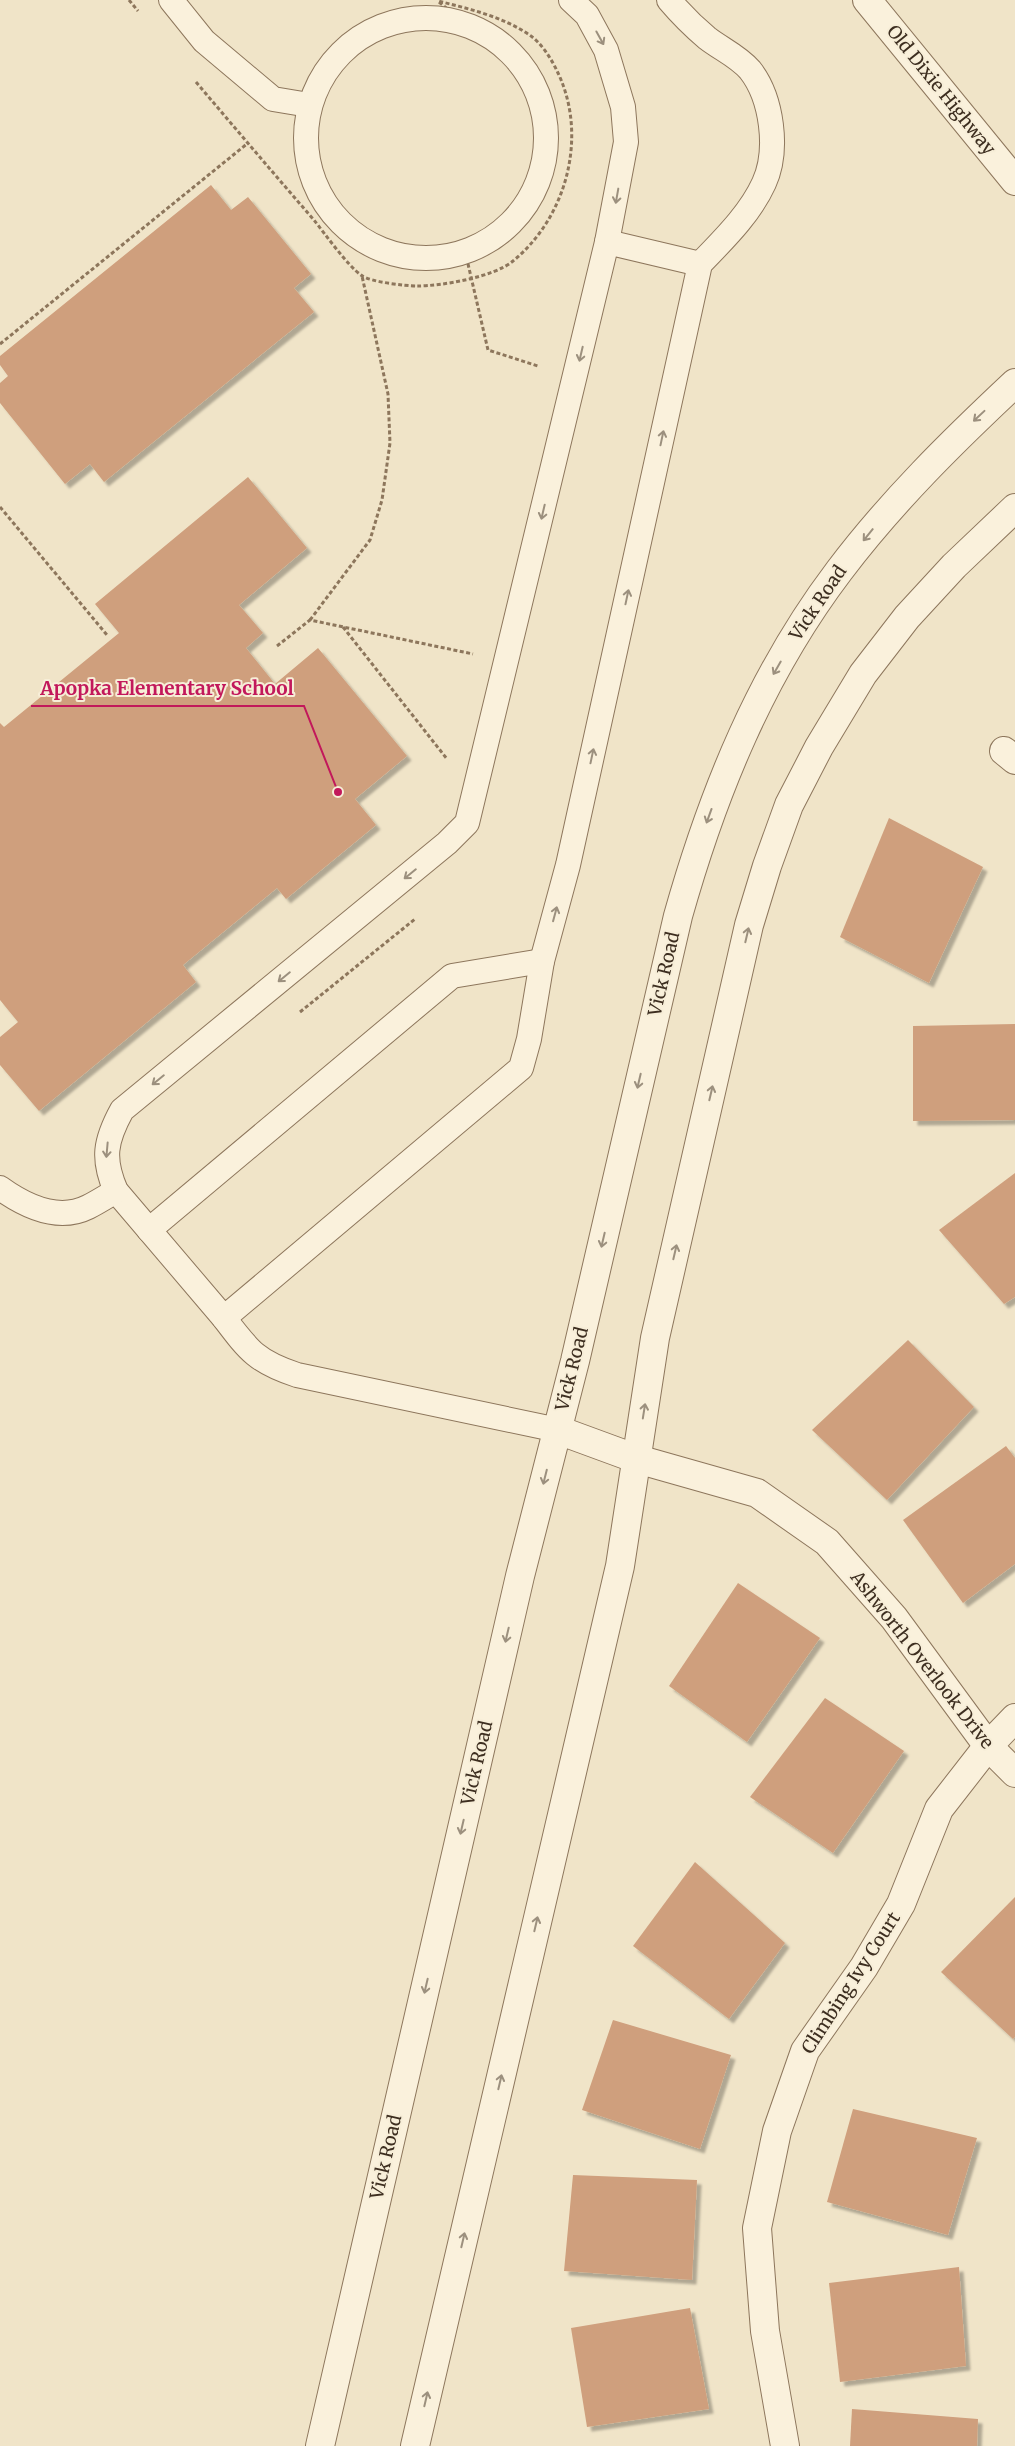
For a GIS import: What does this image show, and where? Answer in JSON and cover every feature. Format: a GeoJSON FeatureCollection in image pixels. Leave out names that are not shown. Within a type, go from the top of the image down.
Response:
{"type":"FeatureCollection","features":[{"type":"Feature","properties":{"kind":"street","name":"Old Dixie Highway"},"geometry":{"type":"LineString","coordinates":[[867,0],[1015,181]]}},
{"type":"Feature","properties":{"kind":"street","name":"Vick Road"},"geometry":{"type":"LineString","coordinates":[[320,2446],[520,1576],[558,1430],[678,916],[698,844],[724,773],[758,700],[798,631],[838,571],[889,509],[939,454],[1015,383]]}},
{"type":"Feature","properties":{"kind":"street"},"geometry":{"type":"LineString","coordinates":[[415,2446],[620,1566],[655,1338],[747,934],[767,866],[789,805],[819,747],[863,674],[907,617],[954,566],[1015,508]]}},
{"type":"Feature","properties":{"kind":"street","name":"Ashworth Overlook Drive"},"geometry":{"type":"LineString","coordinates":[[558,1430],[636,1460],[757,1493],[827,1542],[894,1618],[988,1746],[1015,1773]]}},
{"type":"Feature","properties":{"kind":"street","name":"Climbing Ivy Court"},"geometry":{"type":"LineString","coordinates":[[785,2446],[765,2331],[757,2228],[776,2131],[805,2051],[864,1967],[902,1904],[939,1809],[988,1746],[1015,1718]]}},
{"type":"Feature","properties":{"kind":"lane"},"geometry":{"type":"LineString","coordinates":[[171,0],[204,40],[273,99],[309,106]]}},
{"type":"Feature","properties":{"kind":"lane"},"geometry":{"type":"LineString","coordinates":[[558,1430],[297,1375],[272,1367],[249,1352],[224,1318],[116,1191],[107,1171],[107,1149],[110,1132],[122,1110],[468,824],[608,242],[626,142],[623,107],[606,50],[587,15],[570,0]]}},
{"type":"Feature","properties":{"kind":"lane"},"geometry":{"type":"LineString","coordinates":[[224,1318],[521,1068],[529,1038],[542,961],[568,865],[700,264],[738,223],[764,183],[772,145],[771,119],[762,89],[749,70],[731,53],[708,38],[669,0]]}},
{"type":"Feature","properties":{"kind":"lane"},"geometry":{"type":"LineString","coordinates":[[428,18],[467,25],[502,44],[528,74],[544,110],[547,150],[536,189],[514,221],[482,246],[444,257],[404,257],[366,243],[335,217],[314,184],[305,145],[309,106],[326,70],[354,41],[388,24],[428,18]]}},
{"type":"Feature","properties":{"kind":"lane"},"geometry":{"type":"LineString","coordinates":[[608,242],[700,264]]}},
{"type":"Feature","properties":{"kind":"lane"},"geometry":{"type":"LineString","coordinates":[[149,1230],[452,976],[542,961]]}},
{"type":"Feature","properties":{"kind":"lane"},"geometry":{"type":"LineString","coordinates":[[0,1188],[17,1200],[50,1212],[69,1213],[88,1207],[116,1191]]}},
{"type":"Feature","properties":{"kind":"path"},"geometry":{"type":"LineString","coordinates":[[129,0],[141,15]]}},
{"type":"Feature","properties":{"kind":"path"},"geometry":{"type":"LineString","coordinates":[[437,1],[467,25]]}},
{"type":"Feature","properties":{"kind":"path"},"geometry":{"type":"LineString","coordinates":[[362,276],[408,286],[435,286],[472,279],[512,262],[539,234],[554,212],[566,176],[572,149],[572,121],[566,90],[552,59],[532,37],[502,20],[437,1]]}},
{"type":"Feature","properties":{"kind":"path"},"geometry":{"type":"LineString","coordinates":[[190,75],[362,276],[388,394],[390,443],[382,500],[370,540],[310,620],[276,646]]}},
{"type":"Feature","properties":{"kind":"path"},"geometry":{"type":"LineString","coordinates":[[0,344],[248,143]]}},
{"type":"Feature","properties":{"kind":"path"},"geometry":{"type":"LineString","coordinates":[[465,251],[488,350],[538,366]]}},
{"type":"Feature","properties":{"kind":"path"},"geometry":{"type":"LineString","coordinates":[[0,507],[107,635]]}},
{"type":"Feature","properties":{"kind":"path"},"geometry":{"type":"LineString","coordinates":[[310,620],[476,655]]}},
{"type":"Feature","properties":{"kind":"path"},"geometry":{"type":"LineString","coordinates":[[343,627],[451,764]]}},
{"type":"Feature","properties":{"kind":"path"},"geometry":{"type":"LineString","coordinates":[[299,1013],[415,919]]}},
{"type":"Feature","properties":{"kind":"building"},"geometry":{"type":"Polygon","coordinates":[[[211,185],[231,210],[248,197],[311,274],[294,288],[314,312],[104,482],[90,464],[65,484],[0,403],[0,383],[8,376],[0,365],[0,356],[211,185]]]}},
{"type":"Feature","properties":{"kind":"building"},"geometry":{"type":"Polygon","coordinates":[[[248,477],[307,548],[239,605],[263,633],[246,648],[275,684],[318,648],[407,756],[355,799],[376,825],[286,899],[277,888],[183,965],[196,982],[39,1111],[0,1065],[0,1037],[18,1022],[0,1000],[0,723],[4,727],[119,633],[95,604],[248,477]]]}},
{"type":"Feature","properties":{"kind":"building"},"geometry":{"type":"Polygon","coordinates":[[[889,818],[983,867],[929,983],[840,937],[889,818]]]}},
{"type":"Feature","properties":{"kind":"building"},"geometry":{"type":"Polygon","coordinates":[[[1015,1024],[1015,1120],[913,1121],[913,1026],[1015,1024]]]}},
{"type":"Feature","properties":{"kind":"building"},"geometry":{"type":"Polygon","coordinates":[[[1015,1173],[1015,1297],[1004,1304],[939,1230],[1015,1173]]]}},
{"type":"Feature","properties":{"kind":"building"},"geometry":{"type":"Polygon","coordinates":[[[908,1340],[974,1407],[887,1500],[812,1430],[908,1340]]]}},
{"type":"Feature","properties":{"kind":"building"},"geometry":{"type":"Polygon","coordinates":[[[1006,1446],[1015,1458],[1015,1564],[963,1603],[903,1520],[1006,1446]]]}},
{"type":"Feature","properties":{"kind":"building"},"geometry":{"type":"Polygon","coordinates":[[[738,1583],[820,1638],[747,1742],[669,1686],[738,1583]]]}},
{"type":"Feature","properties":{"kind":"building"},"geometry":{"type":"Polygon","coordinates":[[[825,1698],[904,1751],[833,1853],[750,1797],[825,1698]]]}},
{"type":"Feature","properties":{"kind":"building"},"geometry":{"type":"Polygon","coordinates":[[[695,1862],[785,1943],[729,2019],[633,1946],[695,1862]]]}},
{"type":"Feature","properties":{"kind":"building"},"geometry":{"type":"Polygon","coordinates":[[[1015,1897],[1015,2037],[1013,2039],[941,1972],[1015,1897]]]}},
{"type":"Feature","properties":{"kind":"building"},"geometry":{"type":"Polygon","coordinates":[[[613,2020],[731,2055],[700,2149],[582,2110],[613,2020]]]}},
{"type":"Feature","properties":{"kind":"building"},"geometry":{"type":"Polygon","coordinates":[[[853,2109],[977,2138],[948,2235],[827,2202],[853,2109]]]}},
{"type":"Feature","properties":{"kind":"building"},"geometry":{"type":"Polygon","coordinates":[[[573,2175],[697,2180],[692,2280],[564,2271],[573,2175]]]}},
{"type":"Feature","properties":{"kind":"building"},"geometry":{"type":"Polygon","coordinates":[[[959,2267],[966,2366],[840,2382],[829,2283],[959,2267]]]}},
{"type":"Feature","properties":{"kind":"building"},"geometry":{"type":"Polygon","coordinates":[[[690,2308],[709,2409],[587,2427],[571,2328],[690,2308]]]}},
{"type":"Feature","properties":{"kind":"building"},"geometry":{"type":"Polygon","coordinates":[[[852,2409],[978,2419],[977,2446],[850,2446],[852,2409]]]}},
{"type":"Feature","properties":{"kind":"place","name":"Apopka Elementary School"},"geometry":{"type":"Point","coordinates":[338,792]}}]}
